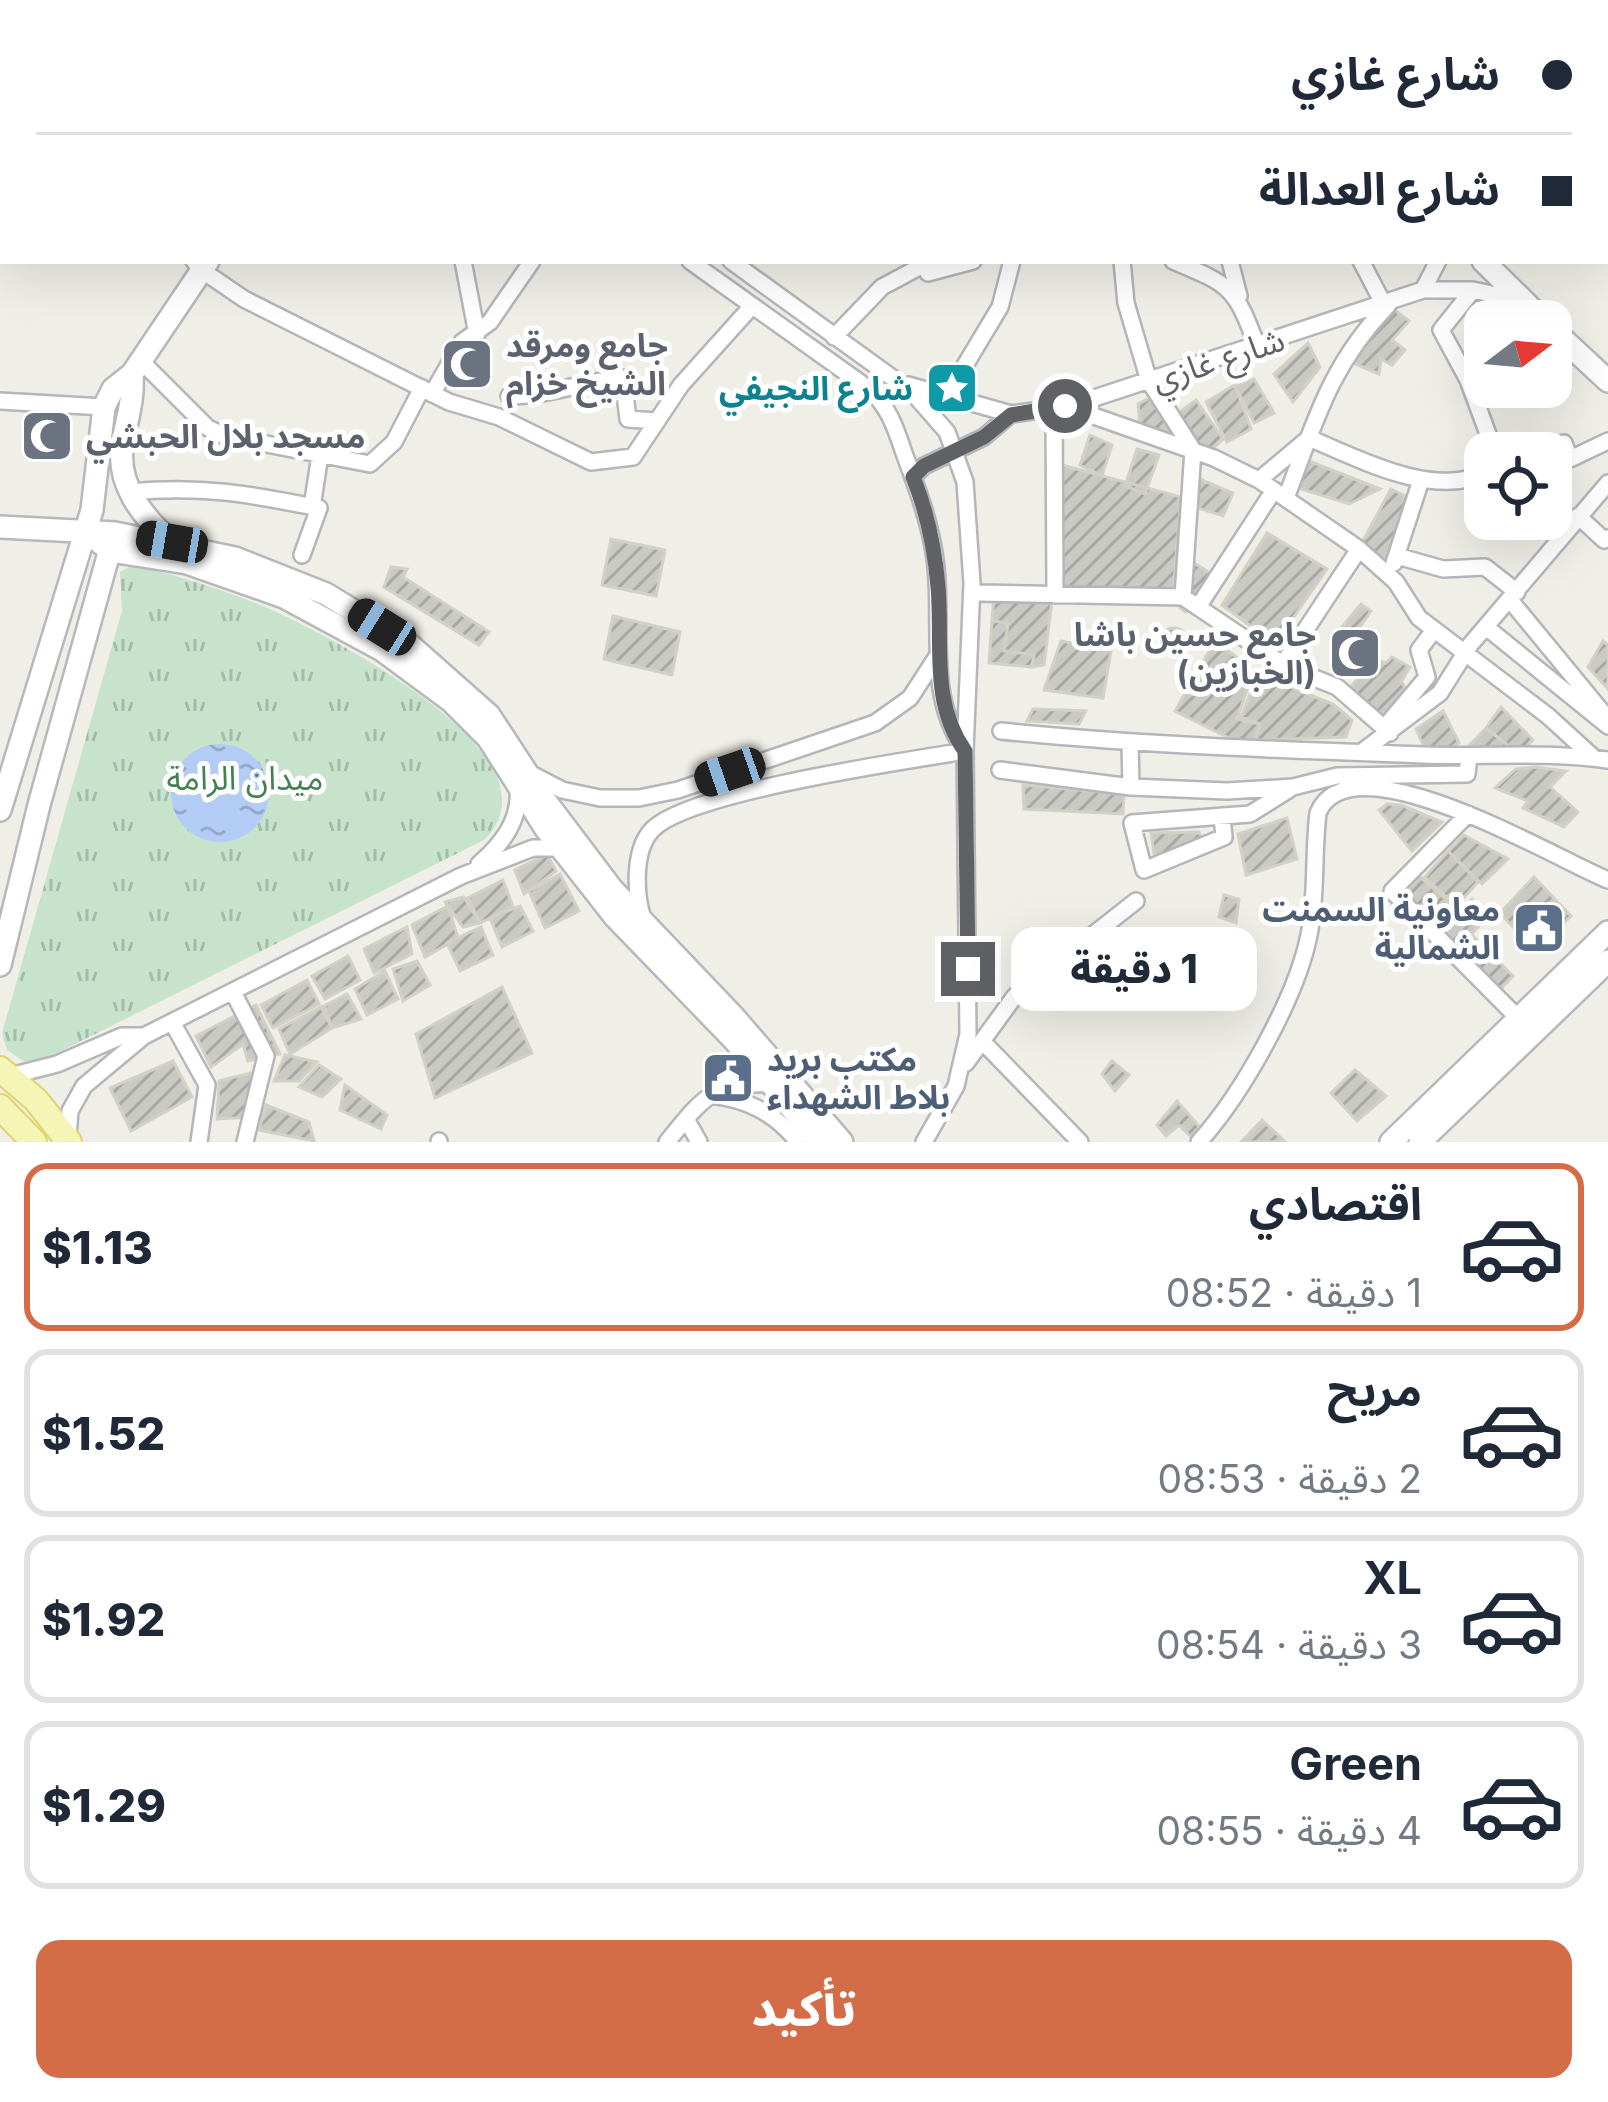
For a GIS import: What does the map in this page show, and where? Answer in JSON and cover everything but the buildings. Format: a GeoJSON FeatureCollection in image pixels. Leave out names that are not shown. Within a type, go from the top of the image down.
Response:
{"type":"FeatureCollection","features":[{"type":"Feature","properties":{"kind":"main road"},"geometry":{"type":"LineString","coordinates":[[0,810],[97,489],[104,407],[113,389],[136,368],[201,264]]}},
{"type":"Feature","properties":{"kind":"main road"},"geometry":{"type":"LineString","coordinates":[[1486,264],[1521,300]]}},
{"type":"Feature","properties":{"kind":"main road"},"geometry":{"type":"LineString","coordinates":[[1572,348],[1608,381]]}},
{"type":"Feature","properties":{"kind":"main road"},"geometry":{"type":"LineString","coordinates":[[136,368],[121,461],[129,492],[172,542]]}},
{"type":"Feature","properties":{"kind":"main road"},"geometry":{"type":"LineString","coordinates":[[0,527],[86,531],[235,577],[284,597],[405,664],[472,720],[651,932],[734,1017],[842,1142]]}},
{"type":"Feature","properties":{"kind":"main road"},"geometry":{"type":"LineString","coordinates":[[112,542],[172,542],[296,580],[382,627],[476,700],[560,848],[615,916],[820,1142]]}},
{"type":"Feature","properties":{"kind":"main road"},"geometry":{"type":"LineString","coordinates":[[0,964],[112,542]]}},
{"type":"Feature","properties":{"kind":"main road"},"geometry":{"type":"LineString","coordinates":[[1391,1142],[1608,932]]}},
{"type":"Feature","properties":{"kind":"main road"},"geometry":{"type":"LineString","coordinates":[[1420,1142],[1608,961]]}},
{"type":"Feature","properties":{"kind":"main road"},"geometry":{"type":"LineString","coordinates":[[0,1045],[5,1072],[36,1100],[69,1141]]}},
{"type":"Feature","properties":{"kind":"main road"},"geometry":{"type":"LineString","coordinates":[[0,1107],[34,1142]]}},
{"type":"Feature","properties":{"kind":"street"},"geometry":{"type":"LineString","coordinates":[[201,264],[244,299],[427,391],[499,417],[591,462],[633,458],[681,386],[752,306]]}},
{"type":"Feature","properties":{"kind":"street"},"geometry":{"type":"LineString","coordinates":[[464,264],[477,334]]}},
{"type":"Feature","properties":{"kind":"street"},"geometry":{"type":"LineString","coordinates":[[136,368],[208,428],[225,436],[370,464],[382,457],[462,342],[477,334],[507,301],[529,264]]}},
{"type":"Feature","properties":{"kind":"street"},"geometry":{"type":"LineString","coordinates":[[694,264],[877,396],[889,413],[913,477],[935,560],[944,708],[965,751]]}},
{"type":"Feature","properties":{"kind":"street"},"geometry":{"type":"LineString","coordinates":[[735,264],[935,414],[957,453],[965,482],[971,549],[965,751],[969,1016],[962,1069],[950,1102],[924,1142]]}},
{"type":"Feature","properties":{"kind":"street"},"geometry":{"type":"LineString","coordinates":[[834,337],[882,287],[921,264]]}},
{"type":"Feature","properties":{"kind":"street"},"geometry":{"type":"LineString","coordinates":[[925,264],[928,273],[962,264]]}},
{"type":"Feature","properties":{"kind":"street"},"geometry":{"type":"LineString","coordinates":[[947,432],[946,397],[1000,307],[1011,264]]}},
{"type":"Feature","properties":{"kind":"street"},"geometry":{"type":"LineString","coordinates":[[1122,264],[1126,303],[1149,381],[1192,450],[1183,597]]}},
{"type":"Feature","properties":{"kind":"street"},"geometry":{"type":"LineString","coordinates":[[1180,264],[1224,283],[1240,299]]}},
{"type":"Feature","properties":{"kind":"street"},"geometry":{"type":"LineString","coordinates":[[1231,264],[1258,346]]}},
{"type":"Feature","properties":{"kind":"street"},"geometry":{"type":"LineString","coordinates":[[1198,608],[1309,438],[1331,377],[1357,337],[1387,304],[1363,264]]}},
{"type":"Feature","properties":{"kind":"street"},"geometry":{"type":"LineString","coordinates":[[1423,290],[1436,264]]}},
{"type":"Feature","properties":{"kind":"street","name":"شارع غازي"},"geometry":{"type":"LineString","coordinates":[[898,382],[1011,415],[1060,407],[1149,381],[1423,290],[1473,290],[1518,300]]}},
{"type":"Feature","properties":{"kind":"street"},"geometry":{"type":"LineString","coordinates":[[1473,290],[1441,330],[1468,380],[1487,432]]}},
{"type":"Feature","properties":{"kind":"street"},"geometry":{"type":"LineString","coordinates":[[509,396],[543,396],[623,378],[628,419],[657,422]]}},
{"type":"Feature","properties":{"kind":"street"},"geometry":{"type":"LineString","coordinates":[[0,401],[104,407]]}},
{"type":"Feature","properties":{"kind":"street"},"geometry":{"type":"LineString","coordinates":[[1055,595],[1060,407],[1192,450],[1273,489],[1359,549],[1389,576],[1419,618],[1601,759]]}},
{"type":"Feature","properties":{"kind":"street","name":"شارع غازي"},"geometry":{"type":"LineString","coordinates":[[913,477],[1011,415]]}},
{"type":"Feature","properties":{"kind":"street"},"geometry":{"type":"LineString","coordinates":[[1309,438],[1384,470],[1421,480],[1464,478]]}},
{"type":"Feature","properties":{"kind":"street"},"geometry":{"type":"LineString","coordinates":[[1273,489],[1309,438]]}},
{"type":"Feature","properties":{"kind":"street"},"geometry":{"type":"LineString","coordinates":[[1572,458],[1608,440]]}},
{"type":"Feature","properties":{"kind":"street"},"geometry":{"type":"LineString","coordinates":[[312,507],[320,455]]}},
{"type":"Feature","properties":{"kind":"street"},"geometry":{"type":"LineString","coordinates":[[1389,576],[1421,480]]}},
{"type":"Feature","properties":{"kind":"street"},"geometry":{"type":"LineString","coordinates":[[1360,753],[1440,693],[1464,654],[1608,483]]}},
{"type":"Feature","properties":{"kind":"street"},"geometry":{"type":"LineString","coordinates":[[129,492],[230,489],[319,508],[302,555]]}},
{"type":"Feature","properties":{"kind":"street"},"geometry":{"type":"LineString","coordinates":[[1578,516],[1604,540],[1608,538]]}},
{"type":"Feature","properties":{"kind":"street"},"geometry":{"type":"LineString","coordinates":[[1283,664],[1359,549]]}},
{"type":"Feature","properties":{"kind":"street"},"geometry":{"type":"LineString","coordinates":[[1397,556],[1443,569],[1485,567],[1514,596],[1608,723]]}},
{"type":"Feature","properties":{"kind":"street"},"geometry":{"type":"LineString","coordinates":[[979,593],[1183,597],[1283,664],[1337,687],[1387,731]]}},
{"type":"Feature","properties":{"kind":"street"},"geometry":{"type":"LineString","coordinates":[[1486,627],[1608,723]]}},
{"type":"Feature","properties":{"kind":"street"},"geometry":{"type":"LineString","coordinates":[[1387,731],[1426,677],[1418,650],[1434,630]]}},
{"type":"Feature","properties":{"kind":"street"},"geometry":{"type":"LineString","coordinates":[[461,876],[490,854],[510,827],[519,802],[520,774],[581,795],[639,798],[678,790],[888,716],[920,687],[939,649]]}},
{"type":"Feature","properties":{"kind":"street"},"geometry":{"type":"LineString","coordinates":[[1001,730],[1130,744],[1469,757],[1570,754],[1601,759]]}},
{"type":"Feature","properties":{"kind":"street"},"geometry":{"type":"LineString","coordinates":[[1130,744],[1131,787]]}},
{"type":"Feature","properties":{"kind":"street"},"geometry":{"type":"LineString","coordinates":[[651,932],[638,905],[638,871],[645,838],[668,816],[802,780],[965,751]]}},
{"type":"Feature","properties":{"kind":"street"},"geometry":{"type":"LineString","coordinates":[[1000,770],[1131,787],[1227,790],[1293,787],[1337,776],[1467,774],[1469,757]]}},
{"type":"Feature","properties":{"kind":"street"},"geometry":{"type":"LineString","coordinates":[[1222,816],[1223,837],[1144,870],[1132,823],[1222,816],[1250,814],[1293,787]]}},
{"type":"Feature","properties":{"kind":"street"},"geometry":{"type":"LineString","coordinates":[[1199,1142],[1225,1113],[1292,990],[1309,934],[1316,829],[1324,800],[1345,790],[1373,788],[1422,797],[1608,880]]}},
{"type":"Feature","properties":{"kind":"street"},"geometry":{"type":"LineString","coordinates":[[1468,814],[1392,891],[1519,1019]]}},
{"type":"Feature","properties":{"kind":"street"},"geometry":{"type":"LineString","coordinates":[[69,1141],[70,1111],[84,1086],[144,1036],[461,876],[533,848],[560,848]]}},
{"type":"Feature","properties":{"kind":"street"},"geometry":{"type":"LineString","coordinates":[[962,1069],[1015,996],[1136,901]]}},
{"type":"Feature","properties":{"kind":"street"},"geometry":{"type":"LineString","coordinates":[[233,992],[266,1056],[245,1142]]}},
{"type":"Feature","properties":{"kind":"street"},"geometry":{"type":"LineString","coordinates":[[172,1022],[207,1085],[199,1142]]}},
{"type":"Feature","properties":{"kind":"street"},"geometry":{"type":"LineString","coordinates":[[5,1072],[57,1064],[115,1038],[144,1036]]}},
{"type":"Feature","properties":{"kind":"street"},"geometry":{"type":"LineString","coordinates":[[982,1041],[1080,1142]]}},
{"type":"Feature","properties":{"kind":"street"},"geometry":{"type":"LineString","coordinates":[[667,1142],[710,1095],[734,1084],[771,1084]]}},
{"type":"Feature","properties":{"kind":"street"},"geometry":{"type":"LineString","coordinates":[[710,1095],[764,1111],[798,1142]]}},
{"type":"Feature","properties":{"kind":"street"},"geometry":{"type":"LineString","coordinates":[[686,1119],[699,1142]]}},
{"type":"Feature","properties":{"kind":"green space","name":"ميدان الرامة"},"geometry":{"type":"Polygon","coordinates":[[[133,565],[265,607],[381,669],[428,701],[467,736],[494,772],[502,807],[484,840],[31,1066],[7,1050],[2,1033],[122,611],[120,572],[133,565]]]}},
{"type":"Feature","properties":{"kind":"water"},"geometry":{"type":"Polygon","coordinates":[[[220,744],[255,758],[269,793],[255,828],[220,842],[185,828],[171,793],[185,758],[220,744]]]}},
{"type":"Feature","properties":{"kind":"place","name":"جامع ومرقد الشيخ خزام"},"geometry":{"type":"Point","coordinates":[467,364]}},
{"type":"Feature","properties":{"kind":"place","name":"شارع النجيفي"},"geometry":{"type":"Point","coordinates":[952,388]}},
{"type":"Feature","properties":{"kind":"place","name":"مسجد بلال الحبشي"},"geometry":{"type":"Point","coordinates":[47,436]}},
{"type":"Feature","properties":{"kind":"place","name":"جامع حسين باشا (الخبازين)"},"geometry":{"type":"Point","coordinates":[1355,653]}},
{"type":"Feature","properties":{"kind":"place","name":"معاونية السمنت الشمالية"},"geometry":{"type":"Point","coordinates":[1539,928]}},
{"type":"Feature","properties":{"kind":"place","name":"مكتب بريد بلاط الشهداء"},"geometry":{"type":"Point","coordinates":[728,1078]}},
{"type":"Feature","properties":{"kind":"route"},"geometry":{"type":"LineString","coordinates":[[968,969],[965,751],[944,708],[935,560],[913,477],[924,466],[984,437],[1011,415],[1065,406]]}}]}
